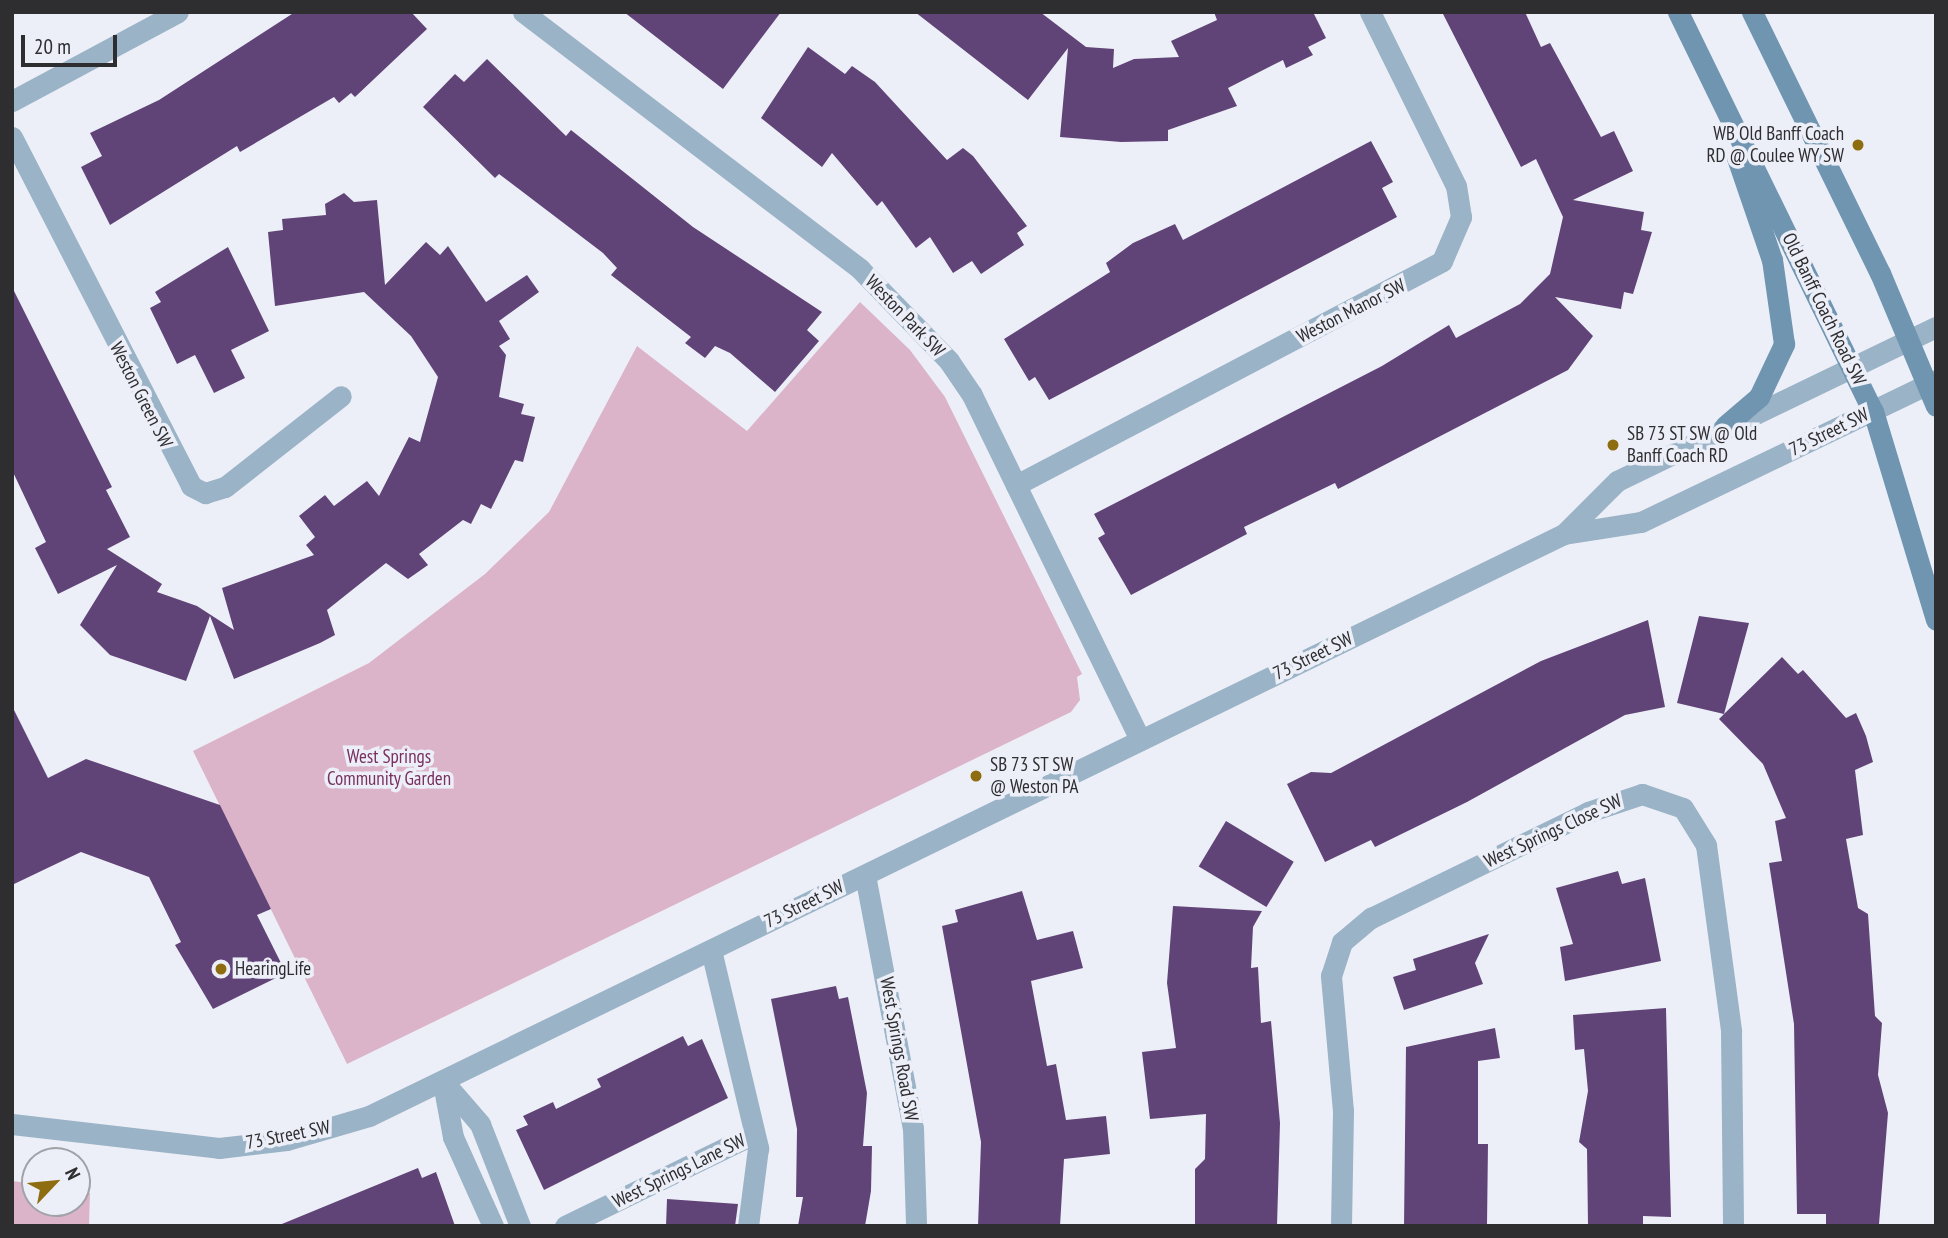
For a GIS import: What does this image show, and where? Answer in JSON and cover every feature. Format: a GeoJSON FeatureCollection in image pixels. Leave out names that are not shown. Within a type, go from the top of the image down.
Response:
{"type":"FeatureCollection","features":[{"type":"Feature","properties":{"kind":"main road","name":"Old Banff Coach Road SW"},"geometry":{"type":"LineString","coordinates":[[1678,12],[1873,411],[1936,620]]}},
{"type":"Feature","properties":{"kind":"main road"},"geometry":{"type":"LineString","coordinates":[[1752,12],[1931,382],[1936,406]]}},
{"type":"Feature","properties":{"kind":"main road"},"geometry":{"type":"LineString","coordinates":[[1712,83],[1772,260],[1783,318],[1776,373],[1759,397],[1725,426]]}},
{"type":"Feature","properties":{"kind":"street"},"geometry":{"type":"LineString","coordinates":[[12,102],[178,12]]}},
{"type":"Feature","properties":{"kind":"street","name":"Weston Park SW"},"geometry":{"type":"LineString","coordinates":[[523,12],[860,269],[949,361],[1016,485],[1140,740]]}},
{"type":"Feature","properties":{"kind":"street","name":"Weston Manor SW"},"geometry":{"type":"LineString","coordinates":[[1016,485],[1442,261],[1461,217],[1456,186],[1370,12]]}},
{"type":"Feature","properties":{"kind":"street","name":"Weston Green SW"},"geometry":{"type":"LineString","coordinates":[[12,137],[191,486],[205,493],[225,486],[341,396]]}},
{"type":"Feature","properties":{"kind":"street","name":"73 Street SW"},"geometry":{"type":"LineString","coordinates":[[1564,534],[1617,481],[1909,337],[1936,327]]}},
{"type":"Feature","properties":{"kind":"street","name":"73 Street SW"},"geometry":{"type":"LineString","coordinates":[[12,1124],[219,1148],[324,1130],[443,1081],[1564,534],[1641,522],[1931,382]]}},
{"type":"Feature","properties":{"kind":"street","name":"West Springs Close SW"},"geometry":{"type":"LineString","coordinates":[[1341,1226],[1343,1111],[1331,976],[1342,942],[1371,918],[1588,812],[1642,794],[1683,808],[1706,845],[1731,1031],[1733,1226]]}},
{"type":"Feature","properties":{"kind":"street","name":"West Springs Road SW"},"geometry":{"type":"LineString","coordinates":[[865,875],[913,1128],[916,1226]]}},
{"type":"Feature","properties":{"kind":"street","name":"West Springs Lane SW"},"geometry":{"type":"LineString","coordinates":[[711,950],[754,1134],[757,1164],[748,1226]]}},
{"type":"Feature","properties":{"kind":"street"},"geometry":{"type":"LineString","coordinates":[[443,1081],[453,1137],[493,1226]]}},
{"type":"Feature","properties":{"kind":"street"},"geometry":{"type":"LineString","coordinates":[[443,1081],[480,1124],[520,1226]]}},
{"type":"Feature","properties":{"kind":"street","name":"West Springs Lane SW"},"geometry":{"type":"LineString","coordinates":[[565,1226],[754,1134]]}},
{"type":"Feature","properties":{"kind":"green space","name":"West Springs Community Garden"},"geometry":{"type":"Polygon","coordinates":[[[860,302],[910,350],[945,397],[1082,674],[1077,677],[1080,700],[1071,712],[347,1064],[193,751],[369,663],[485,574],[549,512],[637,346],[747,431],[860,302]]]}},
{"type":"Feature","properties":{"kind":"green space"},"geometry":{"type":"Polygon","coordinates":[[[12,1181],[21,1182],[21,1217],[89,1217],[89,1226],[12,1226],[12,1181]]]}},
{"type":"Feature","properties":{"kind":"building"},"geometry":{"type":"Polygon","coordinates":[[[295,12],[411,12],[427,29],[355,97],[351,93],[339,103],[334,97],[240,152],[237,146],[110,225],[81,167],[102,156],[90,133],[159,100],[295,12]]]}},
{"type":"Feature","properties":{"kind":"building"},"geometry":{"type":"Polygon","coordinates":[[[624,12],[781,12],[723,89],[624,12]]]}},
{"type":"Feature","properties":{"kind":"building"},"geometry":{"type":"Polygon","coordinates":[[[915,12],[1040,12],[1086,47],[1114,49],[1113,68],[1134,59],[1179,57],[1171,41],[1217,20],[1214,12],[1313,12],[1326,38],[1308,47],[1313,55],[1286,68],[1283,60],[1228,88],[1237,106],[1168,130],[1168,141],[1121,142],[1060,137],[1068,48],[1028,100],[915,12]]]}},
{"type":"Feature","properties":{"kind":"building"},"geometry":{"type":"Polygon","coordinates":[[[1442,12],[1525,12],[1541,47],[1550,43],[1601,137],[1614,131],[1633,171],[1573,200],[1644,212],[1641,230],[1652,232],[1633,294],[1624,292],[1621,309],[1555,297],[1593,336],[1568,370],[1338,489],[1335,483],[1244,527],[1247,534],[1131,595],[1098,538],[1105,534],[1094,514],[1382,366],[1449,325],[1456,338],[1520,304],[1550,274],[1563,217],[1536,159],[1521,167],[1442,12]]]}},
{"type":"Feature","properties":{"kind":"building"},"geometry":{"type":"Polygon","coordinates":[[[808,47],[845,74],[852,66],[875,82],[947,160],[963,148],[973,156],[1027,226],[1017,233],[1024,245],[981,274],[972,261],[953,273],[930,237],[916,248],[882,201],[877,206],[832,153],[822,167],[761,118],[808,47]]]}},
{"type":"Feature","properties":{"kind":"building"},"geometry":{"type":"Polygon","coordinates":[[[487,59],[566,136],[571,130],[693,227],[822,312],[807,330],[819,341],[775,392],[730,353],[715,346],[705,358],[685,343],[691,337],[611,275],[617,268],[603,253],[499,174],[495,178],[423,107],[455,74],[464,82],[487,59]]]}},
{"type":"Feature","properties":{"kind":"building"},"geometry":{"type":"Polygon","coordinates":[[[1371,141],[1393,182],[1382,188],[1397,217],[1049,400],[1035,377],[1029,381],[1004,339],[1110,272],[1106,263],[1133,243],[1175,224],[1183,240],[1371,141]]]}},
{"type":"Feature","properties":{"kind":"building"},"geometry":{"type":"Polygon","coordinates":[[[344,193],[354,202],[377,200],[385,285],[426,242],[440,255],[448,246],[486,302],[527,275],[539,292],[499,321],[510,339],[499,346],[506,355],[499,397],[524,404],[521,414],[535,417],[523,462],[515,460],[491,509],[481,504],[471,524],[463,520],[419,554],[428,565],[408,579],[386,563],[327,610],[335,635],[320,643],[234,679],[210,616],[186,681],[110,655],[80,625],[117,565],[58,594],[35,548],[46,542],[12,470],[12,287],[112,487],[106,490],[130,537],[107,549],[162,584],[157,592],[197,606],[234,630],[222,588],[314,555],[306,545],[315,537],[299,516],[325,495],[334,506],[367,481],[379,496],[409,437],[420,442],[438,377],[411,336],[364,292],[275,306],[268,232],[283,230],[282,219],[326,215],[325,204],[344,193]]]}},
{"type":"Feature","properties":{"kind":"building"},"geometry":{"type":"Polygon","coordinates":[[[228,247],[269,331],[231,350],[245,378],[214,393],[195,355],[177,364],[150,308],[161,302],[155,292],[228,247]]]}},
{"type":"Feature","properties":{"kind":"building"},"geometry":{"type":"Polygon","coordinates":[[[1699,616],[1749,623],[1724,714],[1677,703],[1699,616]]]}},
{"type":"Feature","properties":{"kind":"building"},"geometry":{"type":"Polygon","coordinates":[[[1648,620],[1665,707],[1625,715],[1467,802],[1375,847],[1371,840],[1325,862],[1287,784],[1311,772],[1331,773],[1541,661],[1648,620]]]}},
{"type":"Feature","properties":{"kind":"building"},"geometry":{"type":"Polygon","coordinates":[[[1782,657],[1798,674],[1803,670],[1846,718],[1856,713],[1873,762],[1855,770],[1863,835],[1846,839],[1858,908],[1868,914],[1875,1016],[1882,1023],[1878,1075],[1888,1113],[1879,1224],[1826,1226],[1826,1214],[1797,1214],[1794,1024],[1769,863],[1782,861],[1775,821],[1786,818],[1763,764],[1719,719],[1782,657]]]}},
{"type":"Feature","properties":{"kind":"building"},"geometry":{"type":"Polygon","coordinates":[[[12,706],[48,778],[86,759],[220,805],[271,909],[257,915],[286,973],[213,1009],[175,945],[181,942],[149,877],[81,852],[12,885],[12,706]]]}},
{"type":"Feature","properties":{"kind":"building"},"geometry":{"type":"Polygon","coordinates":[[[1226,821],[1294,862],[1266,907],[1199,866],[1226,821]]]}},
{"type":"Feature","properties":{"kind":"building"},"geometry":{"type":"Polygon","coordinates":[[[1618,871],[1622,884],[1645,878],[1661,961],[1565,981],[1560,947],[1573,944],[1556,888],[1618,871]]]}},
{"type":"Feature","properties":{"kind":"building"},"geometry":{"type":"Polygon","coordinates":[[[1022,891],[1037,940],[1073,931],[1083,968],[1031,981],[1047,1066],[1056,1064],[1066,1120],[1106,1116],[1110,1154],[1064,1159],[1060,1226],[978,1226],[981,1142],[942,926],[958,922],[955,910],[1022,891]]]}},
{"type":"Feature","properties":{"kind":"building"},"geometry":{"type":"Polygon","coordinates":[[[1173,906],[1262,911],[1253,927],[1251,968],[1258,967],[1261,1023],[1271,1021],[1280,1123],[1277,1226],[1195,1226],[1195,1169],[1205,1159],[1206,1114],[1150,1119],[1142,1052],[1176,1048],[1167,983],[1173,906]]]}},
{"type":"Feature","properties":{"kind":"building"},"geometry":{"type":"Polygon","coordinates":[[[1489,934],[1475,963],[1483,984],[1404,1010],[1393,977],[1416,970],[1413,959],[1489,934]]]}},
{"type":"Feature","properties":{"kind":"building"},"geometry":{"type":"Polygon","coordinates":[[[836,986],[839,999],[848,997],[867,1093],[863,1146],[872,1146],[871,1191],[865,1226],[798,1226],[803,1197],[796,1197],[797,1129],[771,999],[836,986]]]}},
{"type":"Feature","properties":{"kind":"building"},"geometry":{"type":"Polygon","coordinates":[[[1666,1008],[1671,1217],[1643,1216],[1643,1226],[1588,1226],[1587,1149],[1579,1142],[1588,1091],[1584,1049],[1575,1050],[1573,1015],[1666,1008]]]}},
{"type":"Feature","properties":{"kind":"building"},"geometry":{"type":"Polygon","coordinates":[[[1495,1028],[1500,1058],[1478,1061],[1478,1144],[1488,1144],[1487,1226],[1404,1226],[1406,1047],[1495,1028]]]}},
{"type":"Feature","properties":{"kind":"building"},"geometry":{"type":"Polygon","coordinates":[[[683,1036],[688,1046],[702,1039],[728,1098],[544,1190],[516,1130],[528,1125],[523,1116],[553,1102],[556,1109],[601,1087],[597,1079],[683,1036]]]}},
{"type":"Feature","properties":{"kind":"building"},"geometry":{"type":"Polygon","coordinates":[[[418,1168],[422,1178],[436,1172],[455,1226],[277,1226],[418,1168]]]}},
{"type":"Feature","properties":{"kind":"building"},"geometry":{"type":"Polygon","coordinates":[[[667,1199],[738,1204],[735,1226],[666,1226],[667,1199]]]}},
{"type":"Feature","properties":{"kind":"place","name":"WB Old Banff Coach RD @ Coulee WY SW"},"geometry":{"type":"Point","coordinates":[1858,145]}},
{"type":"Feature","properties":{"kind":"place","name":"SB 73 ST SW @ Old Banff Coach RD"},"geometry":{"type":"Point","coordinates":[1613,445]}},
{"type":"Feature","properties":{"kind":"place","name":"SB 73 ST SW @ Weston PA"},"geometry":{"type":"Point","coordinates":[976,776]}},
{"type":"Feature","properties":{"kind":"place","name":"HearingLife"},"geometry":{"type":"Point","coordinates":[221,969]}}]}
